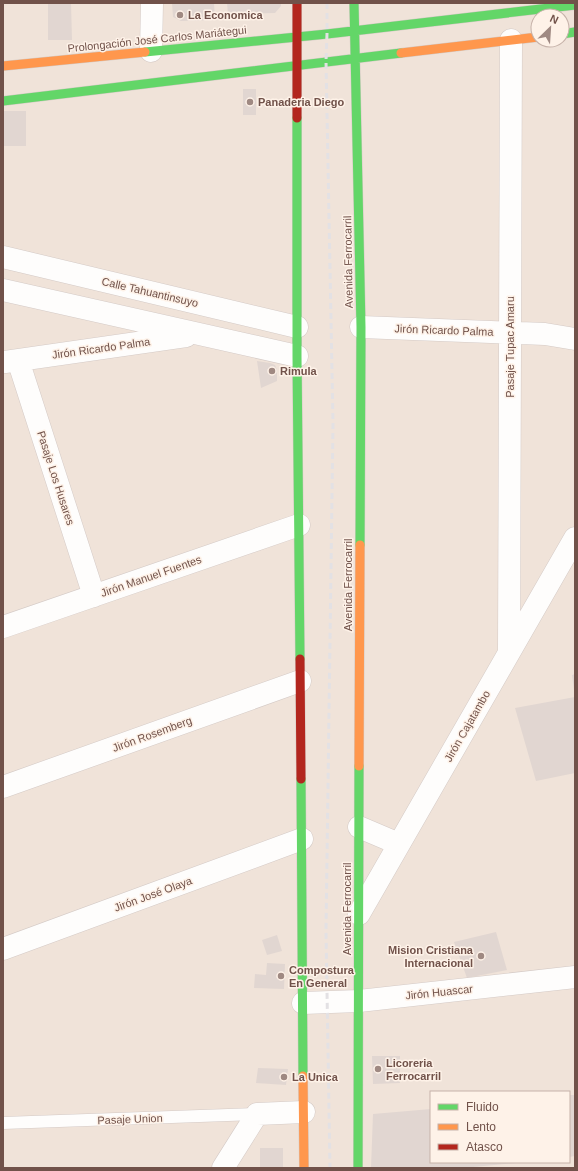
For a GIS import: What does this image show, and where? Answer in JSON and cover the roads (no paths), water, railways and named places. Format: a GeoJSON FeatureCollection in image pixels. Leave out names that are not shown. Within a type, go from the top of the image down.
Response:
{"type":"FeatureCollection","features":[{"type":"Feature","properties":{"kind":"main road"},"geometry":{"type":"LineString","coordinates":[[297,3],[297,356],[304,1168]]}},
{"type":"Feature","properties":{"kind":"main road","name":"Avenida Ferrocarril"},"geometry":{"type":"LineString","coordinates":[[354,3],[361,327],[358,1168]]}},
{"type":"Feature","properties":{"kind":"main road","name":"Prolongación José Carlos Mariátegui"},"geometry":{"type":"LineString","coordinates":[[3,66],[355,31],[575,5]]}},
{"type":"Feature","properties":{"kind":"main road"},"geometry":{"type":"LineString","coordinates":[[3,101],[530,38]]}},
{"type":"Feature","properties":{"kind":"street"},"geometry":{"type":"LineString","coordinates":[[151,51],[152,3]]}},
{"type":"Feature","properties":{"kind":"street","name":"Pasaje Tupac Amaru"},"geometry":{"type":"LineString","coordinates":[[509,653],[511,40]]}},
{"type":"Feature","properties":{"kind":"street","name":"Calle Tahuantinsuyo"},"geometry":{"type":"LineString","coordinates":[[3,257],[297,327]]}},
{"type":"Feature","properties":{"kind":"street"},"geometry":{"type":"LineString","coordinates":[[3,290],[297,356]]}},
{"type":"Feature","properties":{"kind":"street","name":"Jirón Ricardo Palma"},"geometry":{"type":"LineString","coordinates":[[361,327],[545,334],[575,339]]}},
{"type":"Feature","properties":{"kind":"street","name":"Jirón Ricardo Palma"},"geometry":{"type":"LineString","coordinates":[[10,361],[199,334]]}},
{"type":"Feature","properties":{"kind":"street","name":"Pasaje Los Husares"},"geometry":{"type":"LineString","coordinates":[[10,361],[94,596]]}},
{"type":"Feature","properties":{"kind":"street","name":"Jirón Manuel Fuentes"},"geometry":{"type":"LineString","coordinates":[[3,627],[299,524]]}},
{"type":"Feature","properties":{"kind":"street","name":"Jirón Cajatambo"},"geometry":{"type":"LineString","coordinates":[[359,914],[575,538]]}},
{"type":"Feature","properties":{"kind":"street","name":"Jirón Rosemberg"},"geometry":{"type":"LineString","coordinates":[[3,787],[300,681]]}},
{"type":"Feature","properties":{"kind":"street"},"geometry":{"type":"LineString","coordinates":[[359,827],[399,844]]}},
{"type":"Feature","properties":{"kind":"street","name":"Jirón José Olaya"},"geometry":{"type":"LineString","coordinates":[[3,949],[302,839]]}},
{"type":"Feature","properties":{"kind":"street","name":"Jirón Huascar"},"geometry":{"type":"LineString","coordinates":[[303,1004],[359,1001],[575,977]]}},
{"type":"Feature","properties":{"kind":"street"},"geometry":{"type":"LineString","coordinates":[[223,1168],[256,1114],[304,1112]]}},
{"type":"Feature","properties":{"kind":"lane","name":"Pasaje Union"},"geometry":{"type":"LineString","coordinates":[[3,1123],[256,1114]]}},
{"type":"Feature","properties":{"kind":"railway"},"geometry":{"type":"LineString","coordinates":[[327,3],[326,61],[333,423],[326,931],[330,1168]]}},
{"type":"Feature","properties":{"kind":"place","name":"La Economica"},"geometry":{"type":"Point","coordinates":[180,15]}},
{"type":"Feature","properties":{"kind":"place","name":"Panaderia Diego"},"geometry":{"type":"Point","coordinates":[250,102]}},
{"type":"Feature","properties":{"kind":"place","name":"Rimula"},"geometry":{"type":"Point","coordinates":[272,371]}},
{"type":"Feature","properties":{"kind":"place","name":"Mision Cristiana Internacional"},"geometry":{"type":"Point","coordinates":[481,956]}},
{"type":"Feature","properties":{"kind":"place","name":"Compostura En General"},"geometry":{"type":"Point","coordinates":[281,976]}},
{"type":"Feature","properties":{"kind":"place","name":"Licoreria Ferrocarril"},"geometry":{"type":"Point","coordinates":[378,1069]}},
{"type":"Feature","properties":{"kind":"place","name":"La Unica"},"geometry":{"type":"Point","coordinates":[284,1077]}}]}
